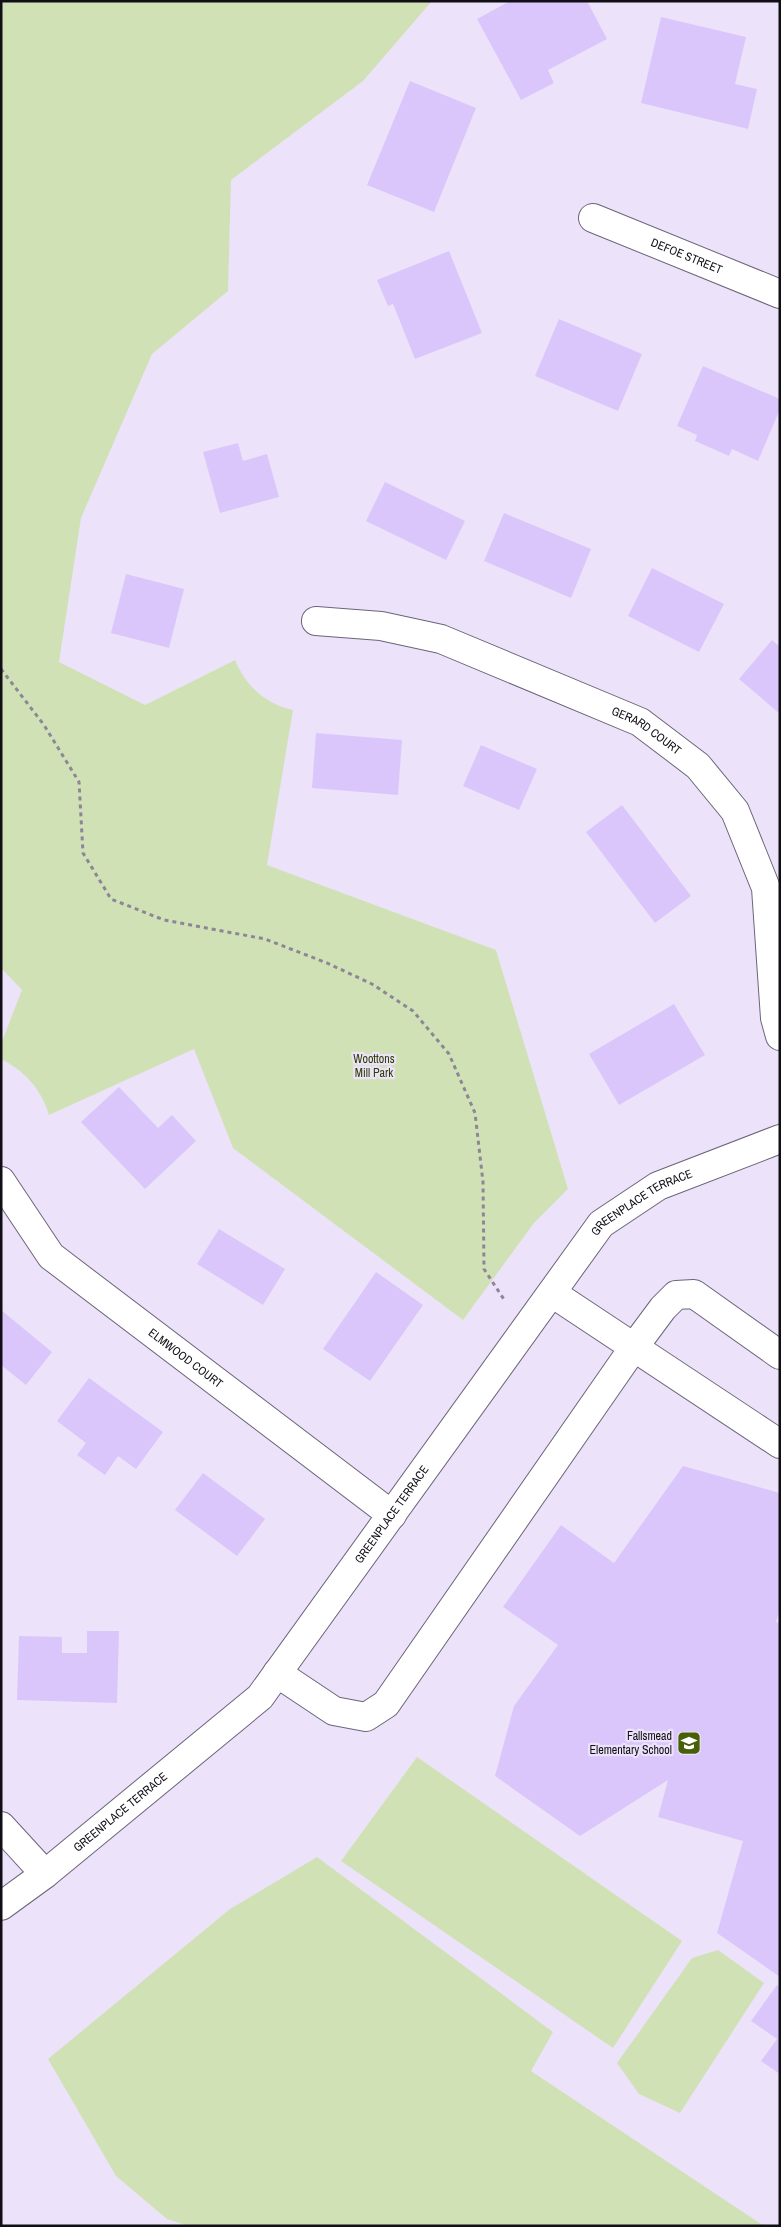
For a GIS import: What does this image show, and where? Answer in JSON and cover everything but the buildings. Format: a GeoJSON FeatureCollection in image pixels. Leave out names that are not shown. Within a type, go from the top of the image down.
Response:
{"type":"FeatureCollection","features":[{"type":"Feature","properties":{"kind":"street","name":"DEFOE STREET"},"geometry":{"type":"LineString","coordinates":[[593,218],[780,294]]}},
{"type":"Feature","properties":{"kind":"street","name":"GERARD COURT"},"geometry":{"type":"LineString","coordinates":[[316,622],[381,626],[441,639],[640,722],[698,766],[735,811],[766,888],[776,1018],[780,1036]]}},
{"type":"Feature","properties":{"kind":"street","name":"GREENPLACE TERRACE"},"geometry":{"type":"LineString","coordinates":[[1,1906],[45,1874],[260,1697],[602,1224],[658,1186],[780,1138]]}},
{"type":"Feature","properties":{"kind":"street","name":"ELMWOOD COURT"},"geometry":{"type":"LineString","coordinates":[[1,1181],[52,1256],[392,1515]]}},
{"type":"Feature","properties":{"kind":"street"},"geometry":{"type":"LineString","coordinates":[[552,1293],[780,1444]]}},
{"type":"Feature","properties":{"kind":"street"},"geometry":{"type":"LineString","coordinates":[[277,1673],[334,1711],[366,1716],[386,1704],[634,1347],[663,1308],[676,1296],[694,1294],[780,1355]]}},
{"type":"Feature","properties":{"kind":"street"},"geometry":{"type":"LineString","coordinates":[[1,1826],[45,1874]]}},
{"type":"Feature","properties":{"kind":"path"},"geometry":{"type":"LineString","coordinates":[[1,669],[44,725],[79,782],[84,853],[111,899],[164,920],[265,939],[327,963],[372,984],[413,1011],[449,1054],[475,1114],[483,1182],[484,1269],[505,1301],[533,1319]]}},
{"type":"Feature","properties":{"kind":"green space","name":"Woottons Mill Park"},"geometry":{"type":"Polygon","coordinates":[[[1,1],[432,1],[363,81],[231,180],[228,291],[152,354],[81,518],[59,662],[145,705],[235,660],[251,686],[265,698],[293,710],[267,865],[496,950],[568,1189],[534,1223],[463,1320],[233,1148],[194,1049],[49,1115],[42,1097],[25,1075],[1,1059],[1,1044],[22,990],[1,968],[1,1]]]}},
{"type":"Feature","properties":{"kind":"green space"},"geometry":{"type":"Polygon","coordinates":[[[417,1757],[682,1941],[613,2048],[341,1861],[417,1757]]]}},
{"type":"Feature","properties":{"kind":"green space"},"geometry":{"type":"Polygon","coordinates":[[[317,1857],[553,2032],[531,2071],[764,2226],[189,2226],[167,2219],[116,2176],[48,2059],[230,1909],[317,1857]]]}},
{"type":"Feature","properties":{"kind":"green space"},"geometry":{"type":"Polygon","coordinates":[[[718,1950],[764,1983],[680,2113],[639,2094],[617,2063],[692,1958],[718,1950]]]}},
{"type":"Feature","properties":{"kind":"place","name":"Fallsmead Elementary School"},"geometry":{"type":"Point","coordinates":[689,1743]}}]}
